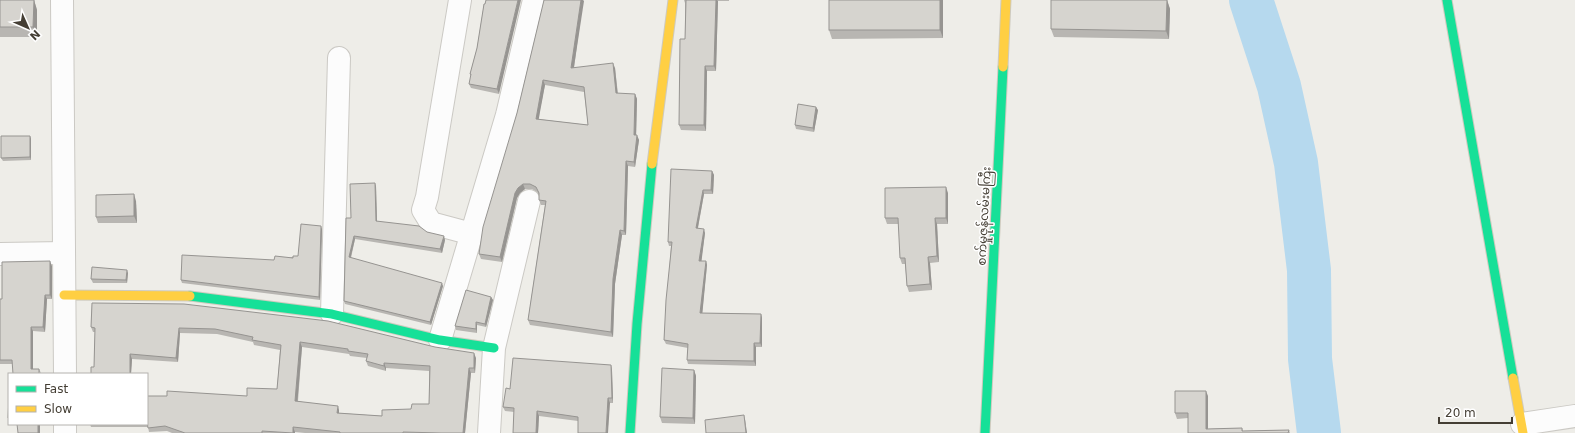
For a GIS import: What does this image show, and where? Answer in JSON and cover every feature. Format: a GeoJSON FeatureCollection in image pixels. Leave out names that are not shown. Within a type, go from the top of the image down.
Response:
{"type":"FeatureCollection","features":[{"type":"Feature","properties":{"kind":"street"},"geometry":{"type":"LineString","coordinates":[[62,0],[65,373]]}},
{"type":"Feature","properties":{"kind":"street"},"geometry":{"type":"LineString","coordinates":[[460,0],[427,197],[423,210],[431,223],[472,234]]}},
{"type":"Feature","properties":{"kind":"street"},"geometry":{"type":"LineString","coordinates":[[440,340],[507,115],[534,0]]}},
{"type":"Feature","properties":{"kind":"street"},"geometry":{"type":"LineString","coordinates":[[630,433],[634,343],[653,153],[672,0]]}},
{"type":"Feature","properties":{"kind":"street","name":"စက်မှုဇုန်လမ်းမကြီး"},"geometry":{"type":"LineString","coordinates":[[986,433],[1006,0]]}},
{"type":"Feature","properties":{"kind":"street"},"geometry":{"type":"LineString","coordinates":[[1447,0],[1523,428],[1575,416]]}},
{"type":"Feature","properties":{"kind":"street"},"geometry":{"type":"LineString","coordinates":[[332,314],[339,58]]}},
{"type":"Feature","properties":{"kind":"street"},"geometry":{"type":"LineString","coordinates":[[489,433],[494,348],[529,201]]}},
{"type":"Feature","properties":{"kind":"street"},"geometry":{"type":"LineString","coordinates":[[0,254],[64,253]]}},
{"type":"Feature","properties":{"kind":"street"},"geometry":{"type":"LineString","coordinates":[[64,295],[187,296],[332,314],[440,340],[494,348]]}},
{"type":"Feature","properties":{"kind":"building"},"geometry":{"type":"Polygon","coordinates":[[[0,0],[34,0],[33,27],[0,27],[0,0]]]}},
{"type":"Feature","properties":{"kind":"building"},"geometry":{"type":"Polygon","coordinates":[[[486,0],[518,0],[497,89],[469,84],[486,0]]]}},
{"type":"Feature","properties":{"kind":"building"},"geometry":{"type":"Polygon","coordinates":[[[544,0],[581,0],[571,68],[613,63],[616,93],[635,94],[634,135],[637,135],[634,162],[626,161],[624,231],[620,230],[613,279],[611,332],[528,320],[546,201],[539,200],[539,193],[536,187],[530,184],[523,184],[515,193],[500,257],[479,254],[483,227],[517,113],[544,0]],[[543,80],[536,119],[588,125],[584,87],[543,80]]]}},
{"type":"Feature","properties":{"kind":"building"},"geometry":{"type":"Polygon","coordinates":[[[686,0],[716,0],[714,66],[705,66],[704,125],[679,125],[680,39],[685,39],[686,0]]]}},
{"type":"Feature","properties":{"kind":"building"},"geometry":{"type":"Polygon","coordinates":[[[829,0],[940,0],[940,30],[829,30],[829,0]]]}},
{"type":"Feature","properties":{"kind":"building"},"geometry":{"type":"Polygon","coordinates":[[[1051,0],[1167,0],[1166,31],[1051,29],[1051,0]]]}},
{"type":"Feature","properties":{"kind":"building"},"geometry":{"type":"Polygon","coordinates":[[[798,104],[816,107],[813,128],[795,125],[798,104]]]}},
{"type":"Feature","properties":{"kind":"building"},"geometry":{"type":"Polygon","coordinates":[[[1,136],[30,136],[30,157],[1,158],[1,136]]]}},
{"type":"Feature","properties":{"kind":"building"},"geometry":{"type":"Polygon","coordinates":[[[671,169],[712,171],[711,190],[703,190],[696,228],[704,229],[699,261],[706,261],[700,313],[761,314],[760,343],[754,343],[754,361],[687,360],[688,344],[664,340],[666,300],[672,242],[668,242],[671,169]]]}},
{"type":"Feature","properties":{"kind":"building"},"geometry":{"type":"Polygon","coordinates":[[[375,183],[376,221],[419,226],[427,232],[444,236],[440,249],[354,236],[349,257],[442,283],[430,322],[344,301],[346,218],[351,218],[350,184],[375,183]]]}},
{"type":"Feature","properties":{"kind":"building"},"geometry":{"type":"Polygon","coordinates":[[[946,187],[946,218],[935,218],[937,256],[928,257],[930,284],[907,286],[905,258],[900,258],[898,218],[885,218],[885,188],[946,187]]]}},
{"type":"Feature","properties":{"kind":"building"},"geometry":{"type":"Polygon","coordinates":[[[134,194],[134,216],[96,217],[96,195],[134,194]]]}},
{"type":"Feature","properties":{"kind":"building"},"geometry":{"type":"Polygon","coordinates":[[[301,224],[321,226],[319,297],[181,280],[182,255],[274,260],[275,256],[293,258],[293,256],[298,256],[301,224]]]}},
{"type":"Feature","properties":{"kind":"building"},"geometry":{"type":"Polygon","coordinates":[[[50,261],[50,295],[45,295],[43,327],[31,327],[31,369],[39,369],[39,373],[13,373],[12,360],[0,360],[0,299],[2,299],[2,262],[50,261]]]}},
{"type":"Feature","properties":{"kind":"building"},"geometry":{"type":"Polygon","coordinates":[[[92,267],[127,270],[126,280],[91,279],[92,267]]]}},
{"type":"Feature","properties":{"kind":"building"},"geometry":{"type":"Polygon","coordinates":[[[466,290],[491,297],[485,324],[476,322],[476,329],[455,326],[466,290]]]}},
{"type":"Feature","properties":{"kind":"building"},"geometry":{"type":"Polygon","coordinates":[[[92,303],[184,304],[328,321],[435,347],[474,353],[474,368],[469,368],[463,433],[340,433],[293,427],[293,433],[262,431],[262,433],[185,433],[165,426],[148,428],[148,396],[167,396],[167,391],[247,396],[247,388],[277,389],[281,345],[252,340],[253,337],[215,329],[179,328],[176,358],[130,354],[130,373],[91,373],[91,367],[94,367],[95,328],[91,327],[92,303]],[[300,342],[295,401],[338,406],[337,413],[382,416],[382,410],[411,409],[412,404],[429,404],[430,366],[384,363],[384,366],[366,361],[368,354],[348,351],[348,349],[300,342]]]}},
{"type":"Feature","properties":{"kind":"building"},"geometry":{"type":"Polygon","coordinates":[[[513,358],[611,365],[612,398],[608,398],[606,433],[578,433],[578,417],[537,411],[536,433],[513,433],[514,408],[503,407],[506,388],[510,389],[513,358]]]}},
{"type":"Feature","properties":{"kind":"building"},"geometry":{"type":"Polygon","coordinates":[[[662,368],[694,370],[693,418],[660,417],[662,368]]]}},
{"type":"Feature","properties":{"kind":"building"},"geometry":{"type":"Polygon","coordinates":[[[1175,391],[1206,391],[1206,429],[1242,428],[1242,431],[1289,430],[1288,433],[1188,433],[1188,413],[1175,413],[1175,391]]]}},
{"type":"Feature","properties":{"kind":"building"},"geometry":{"type":"Polygon","coordinates":[[[744,415],[746,433],[706,433],[705,420],[744,415]]]}},
{"type":"Feature","properties":{"kind":"building"},"geometry":{"type":"Polygon","coordinates":[[[17,425],[38,425],[38,433],[18,433],[17,425]]]}},
{"type":"Feature","properties":{"kind":"waterway"},"geometry":{"type":"LineString","coordinates":[[1251,0],[1279,86],[1296,163],[1309,270],[1310,359],[1319,433]]}},
{"type":"Feature","properties":{"kind":"traffic: fast"},"geometry":{"type":"LineString","coordinates":[[1447,0],[1513,378]]}},
{"type":"Feature","properties":{"kind":"traffic: fast"},"geometry":{"type":"LineString","coordinates":[[985,433],[1003,67]]}},
{"type":"Feature","properties":{"kind":"traffic: fast"},"geometry":{"type":"LineString","coordinates":[[630,433],[637,324],[652,164]]}},
{"type":"Feature","properties":{"kind":"traffic: fast"},"geometry":{"type":"LineString","coordinates":[[190,296],[332,314],[440,340],[494,348]]}},
{"type":"Feature","properties":{"kind":"traffic: slow"},"geometry":{"type":"LineString","coordinates":[[652,164],[673,0]]}},
{"type":"Feature","properties":{"kind":"traffic: slow"},"geometry":{"type":"LineString","coordinates":[[1003,67],[1006,0]]}},
{"type":"Feature","properties":{"kind":"traffic: slow"},"geometry":{"type":"LineString","coordinates":[[64,295],[190,296]]}},
{"type":"Feature","properties":{"kind":"traffic: slow"},"geometry":{"type":"LineString","coordinates":[[1513,378],[1523,433]]}}]}
